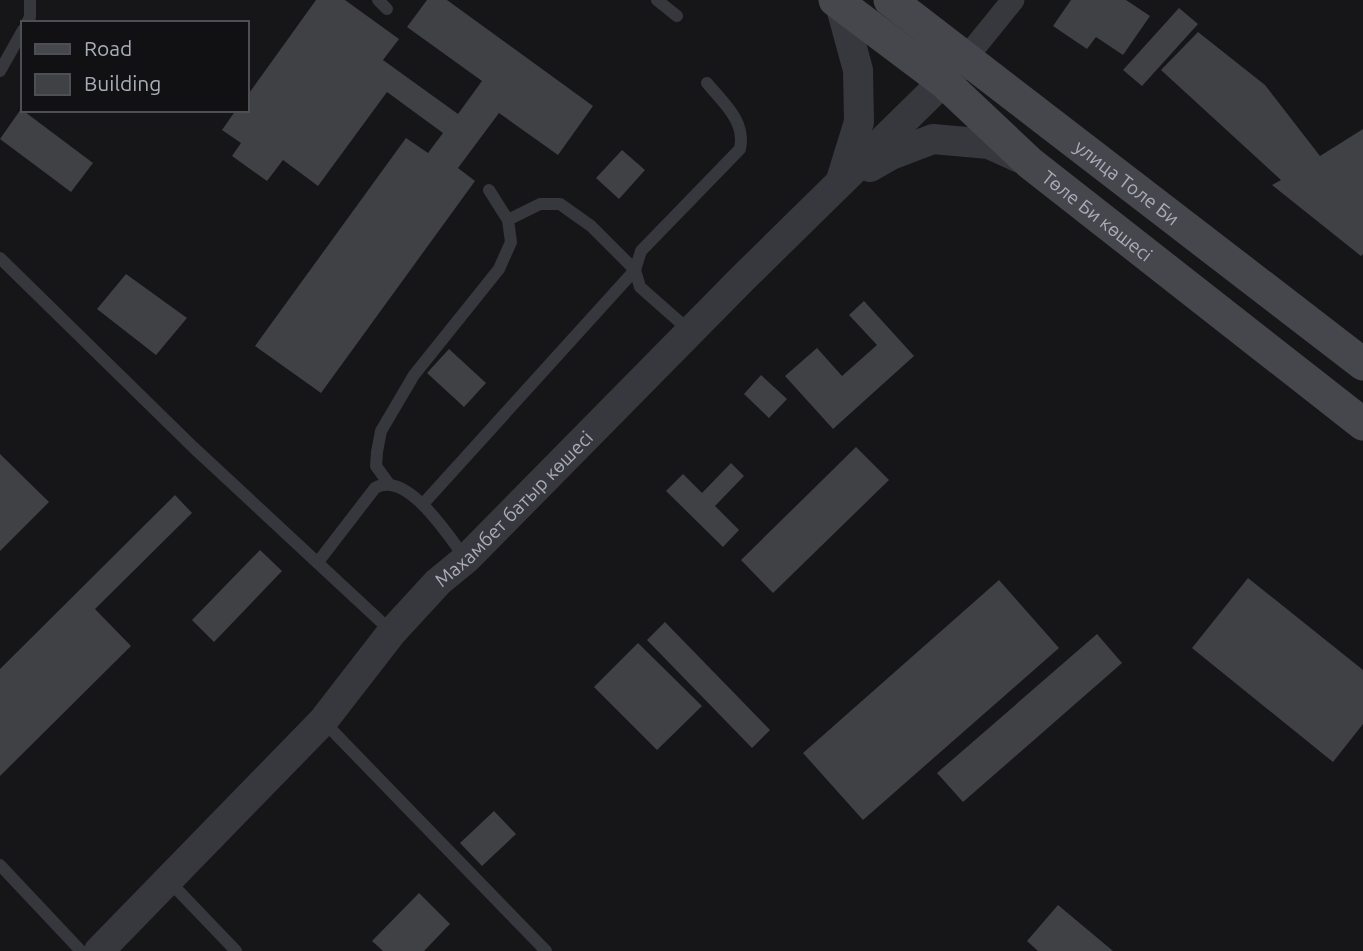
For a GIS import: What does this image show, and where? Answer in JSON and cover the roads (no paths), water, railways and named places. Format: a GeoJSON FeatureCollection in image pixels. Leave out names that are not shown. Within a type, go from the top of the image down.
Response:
{"type":"FeatureCollection","features":[{"type":"Feature","properties":{"kind":"main road","name":"улица Толе Би"},"geometry":{"type":"LineString","coordinates":[[890,0],[1363,364]]}},
{"type":"Feature","properties":{"kind":"main road","name":"Төле Би көшесі"},"geometry":{"type":"LineString","coordinates":[[838,2],[944,82],[1030,163],[1363,424]]}},
{"type":"Feature","properties":{"kind":"street"},"geometry":{"type":"LineString","coordinates":[[966,58],[1013,0]]}},
{"type":"Feature","properties":{"kind":"street"},"geometry":{"type":"LineString","coordinates":[[838,2],[858,70],[859,122],[839,185]]}},
{"type":"Feature","properties":{"kind":"street","name":"Махамбет батыр көшесі"},"geometry":{"type":"LineString","coordinates":[[99,951],[323,721],[392,632],[438,582],[466,559],[966,58]]}},
{"type":"Feature","properties":{"kind":"street"},"geometry":{"type":"LineString","coordinates":[[839,185],[891,155],[933,139],[989,144],[1030,163]]}},
{"type":"Feature","properties":{"kind":"lane"},"geometry":{"type":"LineString","coordinates":[[28,21],[30,0]]}},
{"type":"Feature","properties":{"kind":"lane"},"geometry":{"type":"LineString","coordinates":[[657,0],[677,16]]}},
{"type":"Feature","properties":{"kind":"lane"},"geometry":{"type":"LineString","coordinates":[[0,71],[21,34]]}},
{"type":"Feature","properties":{"kind":"lane"},"geometry":{"type":"LineString","coordinates":[[423,504],[635,270],[641,251],[740,149],[743,137],[741,125],[707,83]]}},
{"type":"Feature","properties":{"kind":"lane"},"geometry":{"type":"LineString","coordinates":[[389,484],[376,466],[381,431],[414,375],[499,269],[511,242],[508,220],[489,190]]}},
{"type":"Feature","properties":{"kind":"lane"},"geometry":{"type":"LineString","coordinates":[[508,220],[540,204],[560,204],[591,226],[635,270],[640,287],[692,333]]}},
{"type":"Feature","properties":{"kind":"lane"},"geometry":{"type":"LineString","coordinates":[[0,258],[193,447],[392,632]]}},
{"type":"Feature","properties":{"kind":"lane"},"geometry":{"type":"LineString","coordinates":[[318,562],[375,488],[381,484],[404,489],[423,504],[466,559]]}},
{"type":"Feature","properties":{"kind":"lane"},"geometry":{"type":"LineString","coordinates":[[323,721],[546,951]]}},
{"type":"Feature","properties":{"kind":"lane"},"geometry":{"type":"LineString","coordinates":[[0,865],[80,951]]}},
{"type":"Feature","properties":{"kind":"lane"},"geometry":{"type":"LineString","coordinates":[[168,880],[236,951]]}}]}
